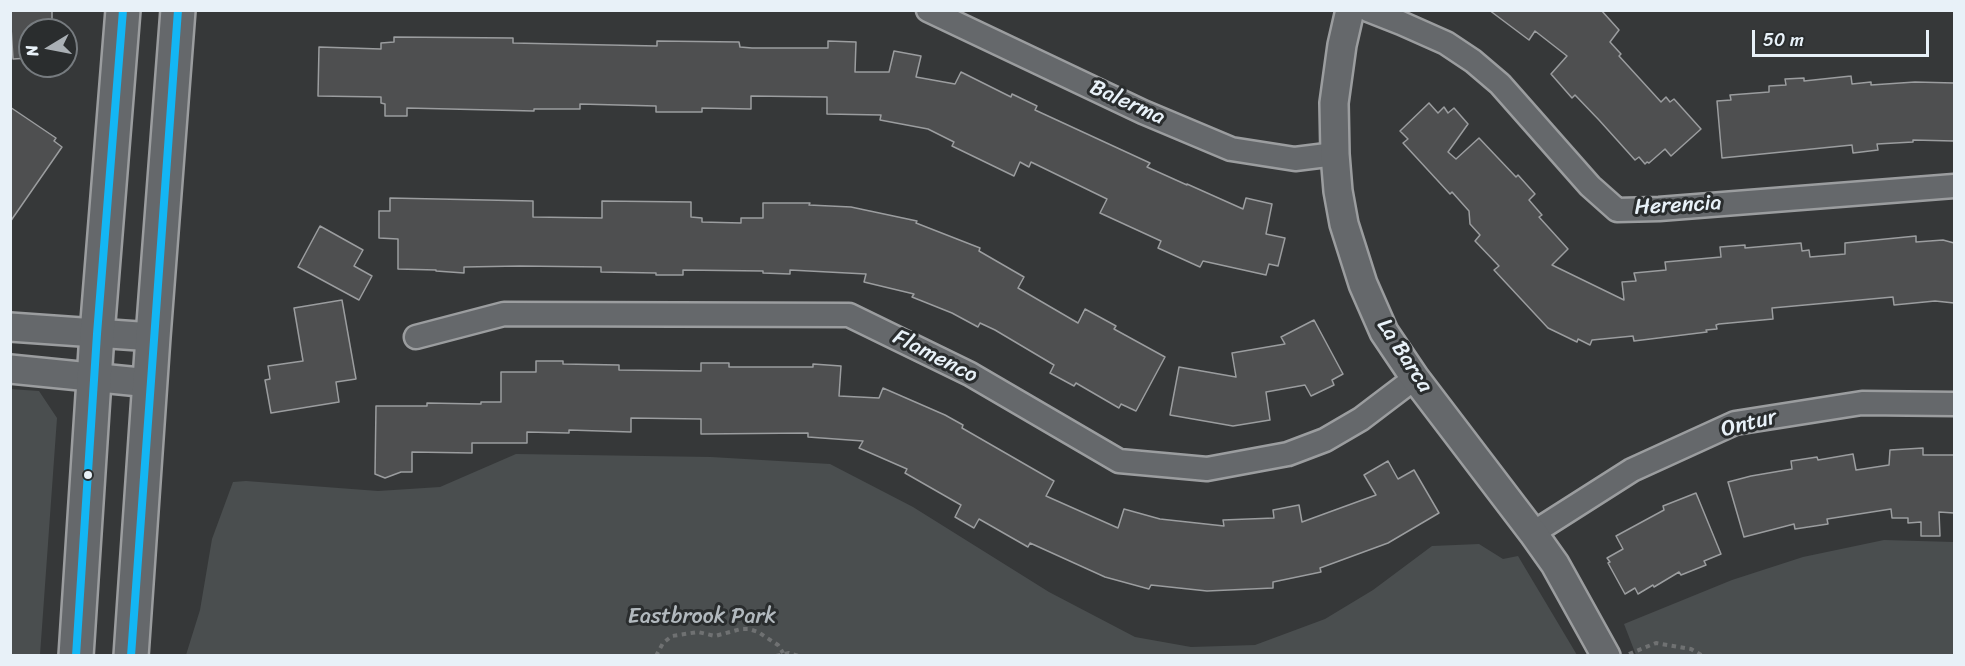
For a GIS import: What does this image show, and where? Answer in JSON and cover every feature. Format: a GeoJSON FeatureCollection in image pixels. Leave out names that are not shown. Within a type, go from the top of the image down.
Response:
{"type":"FeatureCollection","features":[{"type":"Feature","properties":{"kind":"main road"},"geometry":{"type":"LineString","coordinates":[[76,656],[97,334],[123,10]]}},
{"type":"Feature","properties":{"kind":"main road"},"geometry":{"type":"LineString","coordinates":[[131,656],[178,10]]}},
{"type":"Feature","properties":{"kind":"street","name":"Balerma"},"geometry":{"type":"LineString","coordinates":[[928,10],[1143,112],[1232,149],[1295,159],[1335,154]]}},
{"type":"Feature","properties":{"kind":"street","name":"La Barca"},"geometry":{"type":"LineString","coordinates":[[1350,10],[1334,103],[1335,154],[1344,224],[1363,284],[1384,332],[1415,378],[1555,564],[1606,656]]}},
{"type":"Feature","properties":{"kind":"street","name":"Herencia"},"geometry":{"type":"LineString","coordinates":[[1368,10],[1401,22],[1446,44],[1473,61],[1500,84],[1590,186],[1617,210],[1659,209],[1954,186]]}},
{"type":"Feature","properties":{"kind":"street","name":"Flamenco"},"geometry":{"type":"LineString","coordinates":[[416,337],[504,314],[849,315],[970,374],[1119,461],[1207,469],[1288,454],[1325,440],[1361,419],[1415,378]]}},
{"type":"Feature","properties":{"kind":"street"},"geometry":{"type":"LineString","coordinates":[[10,327],[153,337]]}},
{"type":"Feature","properties":{"kind":"street"},"geometry":{"type":"LineString","coordinates":[[10,369],[150,383]]}},
{"type":"Feature","properties":{"kind":"street","name":"Ontur"},"geometry":{"type":"LineString","coordinates":[[1533,533],[1632,470],[1735,423],[1862,403],[1954,404]]}},
{"type":"Feature","properties":{"kind":"path"},"geometry":{"type":"LineString","coordinates":[[657,656],[663,643],[672,636],[698,632],[715,636],[741,629],[758,632],[778,645],[783,653]]}},
{"type":"Feature","properties":{"kind":"path"},"geometry":{"type":"LineString","coordinates":[[1625,656],[1656,643],[1691,649],[1704,656]]}},
{"type":"Feature","properties":{"kind":"path"},"geometry":{"type":"LineString","coordinates":[[776,656],[783,653],[799,656]]}},
{"type":"Feature","properties":{"kind":"green space"},"geometry":{"type":"Polygon","coordinates":[[[10,389],[39,391],[57,418],[40,655],[11,655],[10,389]]]}},
{"type":"Feature","properties":{"kind":"green space","name":"Eastbrook Park"},"geometry":{"type":"Polygon","coordinates":[[[516,454],[711,457],[830,464],[913,507],[1049,592],[1135,637],[1191,647],[1255,645],[1325,619],[1373,590],[1432,546],[1479,544],[1503,559],[1518,556],[1577,655],[186,655],[200,610],[212,539],[233,482],[246,481],[378,491],[440,487],[516,454]]]}},
{"type":"Feature","properties":{"kind":"green space"},"geometry":{"type":"Polygon","coordinates":[[[1884,540],[1954,542],[1954,655],[1636,655],[1624,624],[1732,580],[1803,557],[1884,540]]]}},
{"type":"Feature","properties":{"kind":"building"},"geometry":{"type":"Polygon","coordinates":[[[1489,10],[1601,10],[1619,30],[1610,42],[1621,54],[1619,56],[1661,102],[1666,97],[1670,102],[1674,99],[1701,129],[1671,156],[1665,149],[1649,163],[1645,164],[1639,157],[1635,160],[1575,95],[1572,98],[1551,74],[1567,56],[1535,31],[1529,40],[1489,10]]]}},
{"type":"Feature","properties":{"kind":"building"},"geometry":{"type":"Polygon","coordinates":[[[10,11],[52,11],[52,18],[18,18],[18,59],[13,59],[10,11]]]}},
{"type":"Feature","properties":{"kind":"building"},"geometry":{"type":"Polygon","coordinates":[[[394,37],[513,38],[513,43],[657,46],[657,41],[739,42],[740,47],[752,48],[828,48],[828,41],[856,42],[855,72],[889,72],[894,51],[921,56],[916,77],[955,84],[961,72],[1011,97],[1012,94],[1037,106],[1035,110],[1150,163],[1147,167],[1243,209],[1246,198],[1272,204],[1266,234],[1285,238],[1278,266],[1269,264],[1266,275],[1203,261],[1200,267],[1158,248],[1161,241],[1100,213],[1107,199],[1031,162],[1029,167],[1020,162],[1014,176],[952,146],[954,142],[928,129],[880,120],[881,115],[827,114],[827,97],[751,96],[751,109],[702,108],[702,112],[656,112],[656,106],[580,104],[580,109],[534,109],[534,111],[407,108],[407,116],[385,116],[385,104],[381,103],[381,97],[318,96],[319,47],[381,49],[381,43],[394,42],[394,37]]]}},
{"type":"Feature","properties":{"kind":"building"},"geometry":{"type":"Polygon","coordinates":[[[1851,76],[1852,84],[1871,82],[1871,85],[1915,82],[1954,83],[1954,141],[1913,140],[1913,142],[1877,144],[1878,150],[1853,153],[1852,145],[1722,158],[1717,101],[1731,100],[1730,95],[1769,92],[1769,86],[1786,85],[1785,79],[1804,78],[1804,81],[1851,76]]]}},
{"type":"Feature","properties":{"kind":"building"},"geometry":{"type":"Polygon","coordinates":[[[1429,103],[1438,113],[1444,107],[1448,113],[1454,108],[1468,124],[1448,152],[1456,159],[1479,138],[1535,194],[1529,200],[1542,215],[1539,217],[1568,249],[1552,265],[1624,300],[1622,282],[1636,281],[1634,273],[1666,270],[1665,262],[1721,257],[1720,247],[1745,245],[1745,248],[1801,243],[1802,251],[1809,250],[1810,257],[1845,254],[1845,243],[1916,236],[1916,242],[1943,240],[1954,243],[1954,303],[1935,301],[1894,305],[1893,297],[1772,308],[1773,319],[1719,324],[1716,325],[1717,329],[1706,330],[1707,332],[1634,341],[1633,336],[1592,340],[1590,345],[1578,339],[1577,342],[1548,328],[1494,270],[1499,266],[1475,241],[1480,235],[1470,224],[1469,211],[1403,143],[1408,139],[1400,131],[1429,103]]]}},
{"type":"Feature","properties":{"kind":"building"},"geometry":{"type":"Polygon","coordinates":[[[10,107],[56,138],[54,141],[62,147],[10,222],[10,107]]]}},
{"type":"Feature","properties":{"kind":"building"},"geometry":{"type":"Polygon","coordinates":[[[390,198],[533,201],[533,217],[602,218],[602,201],[691,202],[691,217],[702,218],[702,222],[741,223],[741,218],[763,218],[763,203],[810,203],[809,205],[851,207],[917,221],[916,223],[980,248],[979,251],[1024,277],[1018,288],[1078,323],[1085,309],[1116,326],[1114,329],[1165,357],[1136,411],[1121,404],[1119,408],[1076,383],[1074,386],[1050,373],[1054,365],[995,330],[980,323],[978,327],[952,313],[912,297],[914,294],[864,282],[866,274],[790,270],[790,274],[763,273],[763,271],[683,270],[683,275],[656,275],[656,273],[601,272],[601,267],[520,266],[464,267],[464,273],[398,269],[398,239],[379,238],[379,211],[390,211],[390,198]]]}},
{"type":"Feature","properties":{"kind":"building"},"geometry":{"type":"Polygon","coordinates":[[[320,226],[363,250],[354,266],[372,276],[359,300],[298,267],[320,226]]]}},
{"type":"Feature","properties":{"kind":"building"},"geometry":{"type":"Polygon","coordinates":[[[342,300],[356,379],[336,382],[339,402],[271,413],[265,380],[270,379],[268,366],[303,361],[294,308],[342,300]]]}},
{"type":"Feature","properties":{"kind":"building"},"geometry":{"type":"Polygon","coordinates":[[[1314,320],[1343,374],[1332,380],[1334,385],[1311,396],[1305,385],[1266,392],[1270,420],[1233,426],[1170,415],[1179,367],[1236,377],[1232,353],[1285,344],[1281,337],[1314,320]]]}},
{"type":"Feature","properties":{"kind":"building"},"geometry":{"type":"Polygon","coordinates":[[[536,361],[619,365],[619,370],[701,371],[701,363],[729,363],[729,367],[813,367],[813,364],[841,366],[839,396],[879,398],[883,388],[945,415],[963,425],[962,428],[1054,481],[1046,496],[1118,528],[1124,509],[1160,519],[1224,526],[1223,520],[1274,518],[1273,510],[1299,505],[1302,522],[1376,495],[1364,475],[1388,461],[1398,479],[1414,470],[1439,513],[1388,543],[1320,568],[1321,572],[1273,582],[1273,588],[1207,591],[1151,585],[1149,589],[1105,577],[1030,543],[1028,547],[979,519],[974,528],[955,517],[961,505],[905,473],[907,469],[859,448],[863,441],[808,437],[808,433],[701,434],[701,419],[631,418],[631,432],[569,430],[569,433],[527,432],[527,443],[472,443],[472,453],[412,452],[412,472],[401,472],[385,478],[375,474],[376,406],[501,402],[501,372],[536,372],[536,361]]]}},
{"type":"Feature","properties":{"kind":"building"},"geometry":{"type":"Polygon","coordinates":[[[1923,448],[1923,455],[1954,455],[1954,513],[1939,512],[1940,536],[1921,536],[1921,522],[1908,523],[1908,518],[1892,518],[1891,509],[1827,519],[1828,524],[1795,529],[1794,524],[1744,537],[1728,482],[1792,469],[1791,461],[1817,457],[1818,460],[1853,454],[1856,470],[1889,465],[1890,450],[1923,448]]]}},
{"type":"Feature","properties":{"kind":"building"},"geometry":{"type":"Polygon","coordinates":[[[1696,493],[1721,554],[1704,561],[1706,565],[1681,575],[1679,572],[1638,594],[1635,588],[1625,594],[1607,558],[1623,549],[1616,536],[1664,510],[1663,506],[1696,493]]]}},
{"type":"Feature","properties":{"kind":"transit line"},"geometry":{"type":"LineString","coordinates":[[76,656],[97,334],[123,10]]}},
{"type":"Feature","properties":{"kind":"transit line"},"geometry":{"type":"LineString","coordinates":[[131,656],[178,10]]}}]}
